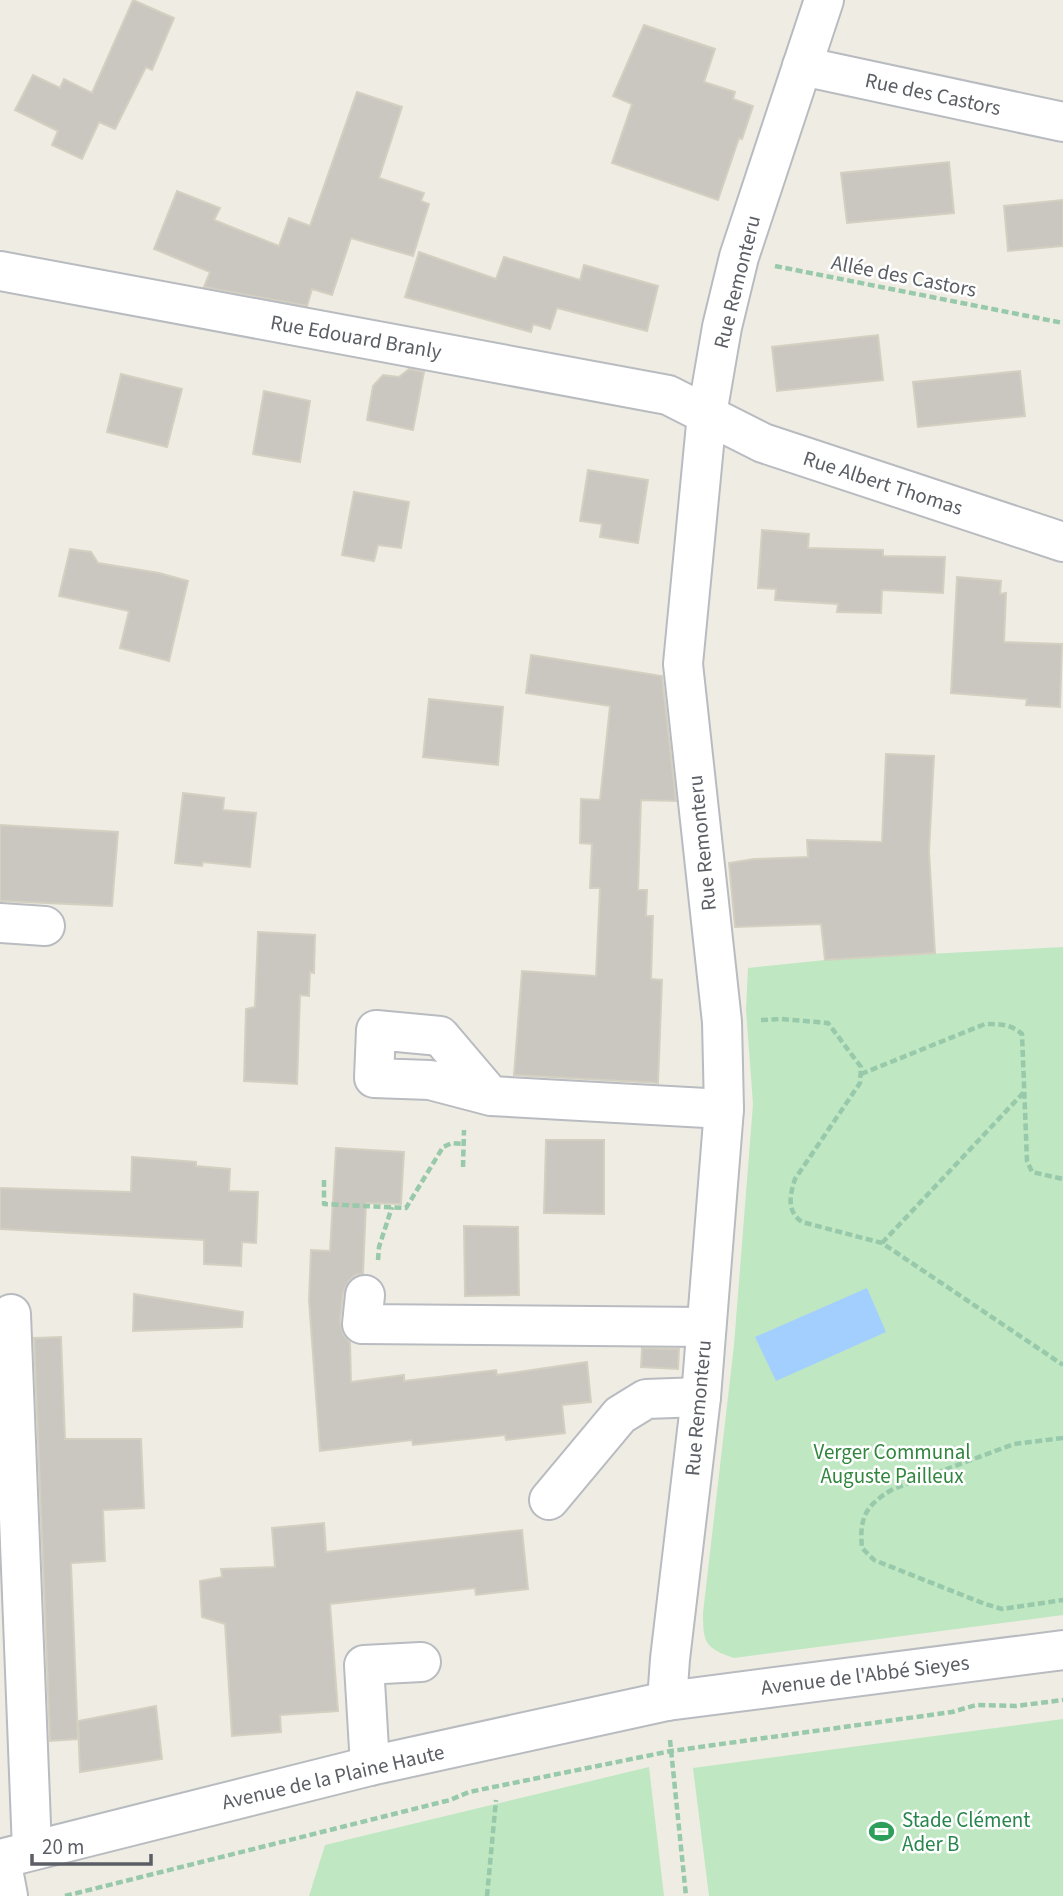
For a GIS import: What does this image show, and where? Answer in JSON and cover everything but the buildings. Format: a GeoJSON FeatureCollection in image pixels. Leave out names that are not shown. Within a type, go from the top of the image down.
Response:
{"type":"FeatureCollection","features":[{"type":"Feature","properties":{"kind":"street","name":"Rue Remonteru"},"geometry":{"type":"LineString","coordinates":[[667,1701],[701,1397],[724,1109],[722,1022],[683,664],[708,414],[722,327],[739,257],[824,0]]}},
{"type":"Feature","properties":{"kind":"street","name":"Rue des Castors"},"geometry":{"type":"LineString","coordinates":[[803,66],[1063,122]]}},
{"type":"Feature","properties":{"kind":"street","name":"Rue Edouard Branly"},"geometry":{"type":"LineString","coordinates":[[0,271],[668,395],[708,414]]}},
{"type":"Feature","properties":{"kind":"street","name":"Rue Albert Thomas"},"geometry":{"type":"LineString","coordinates":[[708,414],[763,443],[1063,542]]}},
{"type":"Feature","properties":{"kind":"street"},"geometry":{"type":"LineString","coordinates":[[0,923],[45,926]]}},
{"type":"Feature","properties":{"kind":"street"},"geometry":{"type":"LineString","coordinates":[[491,1096],[724,1109]]}},
{"type":"Feature","properties":{"kind":"street"},"geometry":{"type":"LineString","coordinates":[[365,1295],[362,1324],[706,1327]]}},
{"type":"Feature","properties":{"kind":"street"},"geometry":{"type":"LineString","coordinates":[[8,1896],[11,1856],[11,1314]]}},
{"type":"Feature","properties":{"kind":"street"},"geometry":{"type":"LineString","coordinates":[[549,1500],[620,1415],[646,1399],[701,1397]]}},
{"type":"Feature","properties":{"kind":"street","name":"Avenue de l'Abbé Sieyes"},"geometry":{"type":"LineString","coordinates":[[667,1701],[1063,1650]]}},
{"type":"Feature","properties":{"kind":"street"},"geometry":{"type":"LineString","coordinates":[[370,1766],[364,1665],[421,1662]]}},
{"type":"Feature","properties":{"kind":"street","name":"Avenue de la Plaine Haute"},"geometry":{"type":"LineString","coordinates":[[11,1856],[370,1766],[667,1701]]}},
{"type":"Feature","properties":{"kind":"path","name":"Allée des Castors"},"geometry":{"type":"LineString","coordinates":[[739,257],[1063,323]]}},
{"type":"Feature","properties":{"kind":"path"},"geometry":{"type":"LineString","coordinates":[[722,1022],[781,1019],[828,1023],[861,1067],[860,1083],[795,1179],[790,1207],[795,1217],[802,1222],[882,1243],[1063,1365]]}},
{"type":"Feature","properties":{"kind":"path"},"geometry":{"type":"LineString","coordinates":[[860,1074],[985,1024],[1014,1027],[1023,1034],[1027,1161],[1032,1172],[1063,1179]]}},
{"type":"Feature","properties":{"kind":"path"},"geometry":{"type":"LineString","coordinates":[[882,1243],[1025,1091]]}},
{"type":"Feature","properties":{"kind":"path"},"geometry":{"type":"LineString","coordinates":[[324,1180],[324,1204],[392,1210],[406,1208],[443,1147],[452,1143],[464,1144]]}},
{"type":"Feature","properties":{"kind":"path"},"geometry":{"type":"LineString","coordinates":[[1063,1438],[1014,1444],[893,1489],[875,1500],[862,1520],[860,1532],[862,1548],[874,1560],[985,1605],[1002,1609],[1063,1600]]}},
{"type":"Feature","properties":{"kind":"path"},"geometry":{"type":"LineString","coordinates":[[65,1896],[450,1800],[469,1792],[671,1751],[952,1712],[976,1706],[1016,1706],[1063,1700]]}},
{"type":"Feature","properties":{"kind":"path"},"geometry":{"type":"LineString","coordinates":[[671,1751],[687,1896]]}},
{"type":"Feature","properties":{"kind":"path"},"geometry":{"type":"LineString","coordinates":[[487,1896],[496,1800]]}},
{"type":"Feature","properties":{"kind":"green space","name":"Verger Communal Auguste Pailleux"},"geometry":{"type":"Polygon","coordinates":[[[1063,947],[1063,1615],[734,1658],[717,1651],[705,1638],[703,1613],[734,1345],[753,1104],[746,1010],[748,968],[835,959],[1063,947]]]}},
{"type":"Feature","properties":{"kind":"green space","name":"Stade Clément Ader B"},"geometry":{"type":"Polygon","coordinates":[[[1063,1719],[1063,1896],[709,1896],[693,1768],[1063,1719]]]}},
{"type":"Feature","properties":{"kind":"green space"},"geometry":{"type":"Polygon","coordinates":[[[649,1767],[664,1896],[309,1896],[325,1845],[649,1767]]]}},
{"type":"Feature","properties":{"kind":"water"},"geometry":{"type":"Polygon","coordinates":[[[867,1288],[886,1332],[776,1381],[755,1337],[867,1288]]]}},
{"type":"Feature","properties":{"kind":"place","name":"Stade Clément Ader B"},"geometry":{"type":"Point","coordinates":[882,1832]}}]}
